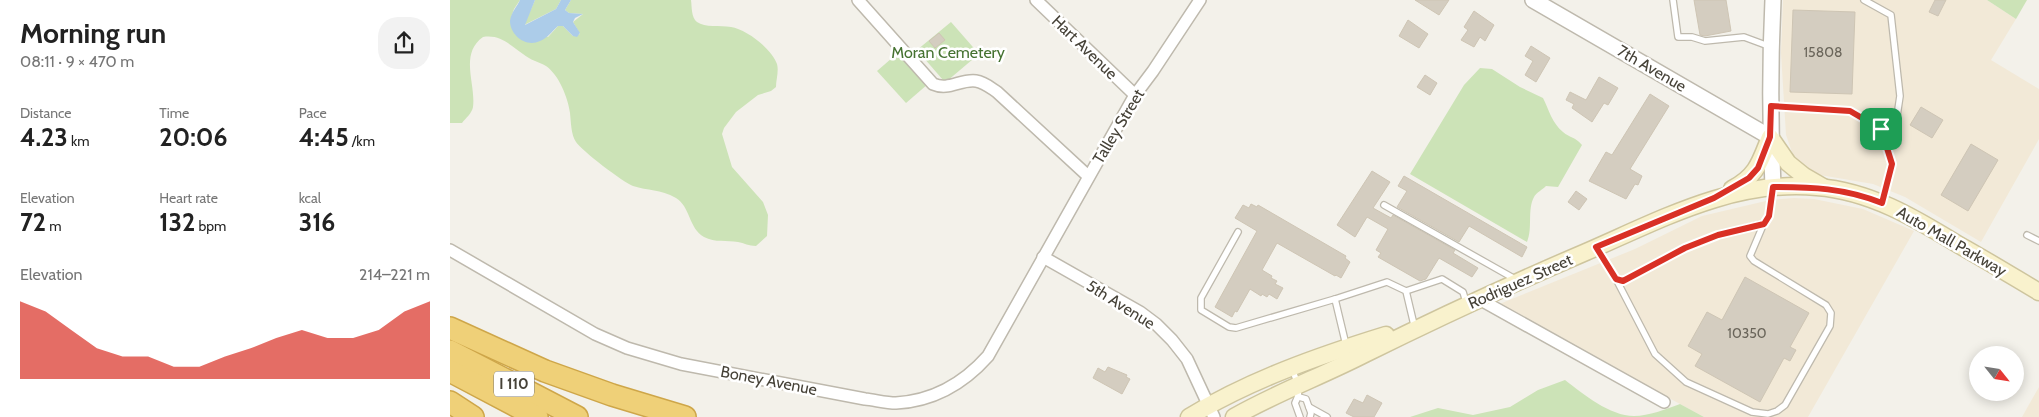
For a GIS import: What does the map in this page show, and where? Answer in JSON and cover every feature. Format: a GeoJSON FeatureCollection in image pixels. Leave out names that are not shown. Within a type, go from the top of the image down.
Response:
{"type":"FeatureCollection","features":[{"type":"Feature","properties":{"kind":"highway"},"geometry":{"type":"LineString","coordinates":[[450,328],[545,371],[612,395],[685,417]]}},
{"type":"Feature","properties":{"kind":"highway","name":"I 110"},"geometry":{"type":"LineString","coordinates":[[450,351],[577,417]]}},
{"type":"Feature","properties":{"kind":"highway","name":"I 110"},"geometry":{"type":"LineString","coordinates":[[450,371],[537,417]]}},
{"type":"Feature","properties":{"kind":"highway"},"geometry":{"type":"LineString","coordinates":[[450,402],[473,417]]}},
{"type":"Feature","properties":{"kind":"main road"},"geometry":{"type":"LineString","coordinates":[[1770,137],[1788,163],[1825,188]]}},
{"type":"Feature","properties":{"kind":"main road"},"geometry":{"type":"LineString","coordinates":[[1714,198],[1749,178],[1758,168],[1770,137]]}},
{"type":"Feature","properties":{"kind":"main road","name":"Auto Mall Parkway"},"geometry":{"type":"LineString","coordinates":[[1773,187],[1825,188],[1882,203],[1921,222],[2039,292]]}},
{"type":"Feature","properties":{"kind":"main road","name":"Rodriguez Street"},"geometry":{"type":"LineString","coordinates":[[1189,417],[1211,411],[1240,389],[1292,367],[1349,355],[1436,319],[1596,247],[1714,198],[1746,190],[1773,187]]}},
{"type":"Feature","properties":{"kind":"main road","name":"Rodriguez Street"},"geometry":{"type":"LineString","coordinates":[[1234,417],[1299,391],[1349,355]]}},
{"type":"Feature","properties":{"kind":"street"},"geometry":{"type":"LineString","coordinates":[[858,0],[933,84],[946,87],[966,81],[977,81],[988,85],[1088,176]]}},
{"type":"Feature","properties":{"kind":"street","name":"Hart Avenue"},"geometry":{"type":"LineString","coordinates":[[1036,0],[1135,95]]}},
{"type":"Feature","properties":{"kind":"street","name":"Talley Street"},"geometry":{"type":"LineString","coordinates":[[1043,257],[1135,95],[1153,72],[1200,0]]}},
{"type":"Feature","properties":{"kind":"street","name":"7th Avenue"},"geometry":{"type":"LineString","coordinates":[[1533,0],[1770,137]]}},
{"type":"Feature","properties":{"kind":"street"},"geometry":{"type":"LineString","coordinates":[[1773,0],[1770,137],[1773,187]]}},
{"type":"Feature","properties":{"kind":"street","name":"Boney Avenue"},"geometry":{"type":"LineString","coordinates":[[450,250],[595,334],[644,354],[681,364],[895,403],[940,393],[974,372],[988,356],[1001,335],[1043,257]]}},
{"type":"Feature","properties":{"kind":"street","name":"5th Avenue"},"geometry":{"type":"LineString","coordinates":[[1043,257],[1140,312],[1156,324],[1187,359],[1211,411]]}},
{"type":"Feature","properties":{"kind":"street"},"geometry":{"type":"LineString","coordinates":[[1473,302],[1664,402]]}},
{"type":"Feature","properties":{"kind":"lane"},"geometry":{"type":"LineString","coordinates":[[1673,0],[1678,37],[1692,37],[1705,41],[1744,37],[1771,47]]}},
{"type":"Feature","properties":{"kind":"lane"},"geometry":{"type":"LineString","coordinates":[[1864,0],[1890,15],[1900,96],[1897,116],[1881,129]]}},
{"type":"Feature","properties":{"kind":"lane"},"geometry":{"type":"LineString","coordinates":[[1771,106],[1850,111],[1881,129],[1892,164],[1882,203]]}},
{"type":"Feature","properties":{"kind":"lane"},"geometry":{"type":"LineString","coordinates":[[1596,247],[1616,279],[1655,354],[1686,382],[1752,412],[1768,414],[1777,412],[1785,405],[1830,326],[1831,313],[1826,304],[1754,261],[1750,256],[1751,250],[1769,216],[1773,187]]}},
{"type":"Feature","properties":{"kind":"lane"},"geometry":{"type":"LineString","coordinates":[[1384,206],[1519,281]]}},
{"type":"Feature","properties":{"kind":"lane"},"geometry":{"type":"LineString","coordinates":[[1616,279],[1623,281],[1685,248],[1718,235],[1764,224]]}},
{"type":"Feature","properties":{"kind":"lane"},"geometry":{"type":"LineString","coordinates":[[1238,232],[1201,298],[1200,310],[1229,327],[1236,328],[1335,300],[1387,282],[1406,290],[1442,279],[1463,292],[1473,302]]}},
{"type":"Feature","properties":{"kind":"lane"},"geometry":{"type":"LineString","coordinates":[[2027,235],[2039,241]]}},
{"type":"Feature","properties":{"kind":"lane"},"geometry":{"type":"LineString","coordinates":[[1406,290],[1415,328]]}},
{"type":"Feature","properties":{"kind":"lane"},"geometry":{"type":"LineString","coordinates":[[1335,300],[1349,355]]}},
{"type":"Feature","properties":{"kind":"lane"},"geometry":{"type":"LineString","coordinates":[[1292,367],[1299,391],[1306,399],[1309,407],[1310,417]]}},
{"type":"Feature","properties":{"kind":"lane"},"geometry":{"type":"LineString","coordinates":[[1299,391],[1295,403],[1300,417]]}},
{"type":"Feature","properties":{"kind":"lane"},"geometry":{"type":"LineString","coordinates":[[1309,407],[1327,417]]}},
{"type":"Feature","properties":{"kind":"shaded area"},"geometry":{"type":"Polygon","coordinates":[[[1783,0],[1987,0],[2016,19],[1991,60],[2039,89],[2039,139],[1981,242],[1905,197],[1873,184],[1820,175],[1805,167],[1793,155],[1786,135],[1781,53],[1783,0]]]}},
{"type":"Feature","properties":{"kind":"shaded area"},"geometry":{"type":"Polygon","coordinates":[[[1814,199],[1863,209],[1914,231],[1808,417],[1704,417],[1497,305],[1635,249],[1702,216],[1770,200],[1814,199]]]}},
{"type":"Feature","properties":{"kind":"shaded area"},"geometry":{"type":"Polygon","coordinates":[[[2039,387],[2039,417],[2022,417],[2039,387]]]}},
{"type":"Feature","properties":{"kind":"green space"},"geometry":{"type":"Polygon","coordinates":[[[450,0],[520,0],[511,18],[548,37],[558,26],[563,26],[573,36],[580,34],[573,22],[583,14],[569,13],[565,10],[571,0],[691,0],[693,15],[700,24],[727,26],[744,32],[758,41],[770,52],[777,64],[776,87],[771,91],[758,95],[736,112],[724,128],[722,134],[732,167],[763,202],[768,215],[767,236],[756,246],[708,239],[695,229],[684,206],[676,198],[665,193],[633,186],[612,173],[586,152],[574,139],[567,101],[562,87],[551,70],[495,37],[483,37],[476,44],[470,61],[473,107],[462,123],[450,123],[450,0]]]}},
{"type":"Feature","properties":{"kind":"green space"},"geometry":{"type":"Polygon","coordinates":[[[535,0],[561,0],[556,9],[524,25],[535,0]]]}},
{"type":"Feature","properties":{"kind":"green space"},"geometry":{"type":"Polygon","coordinates":[[[1987,0],[2027,0],[2016,19],[1987,0]]]}},
{"type":"Feature","properties":{"kind":"green space","name":"Moran Cemetery"},"geometry":{"type":"Polygon","coordinates":[[[951,22],[979,54],[947,81],[943,80],[917,50],[951,22]]]}},
{"type":"Feature","properties":{"kind":"green space"},"geometry":{"type":"Polygon","coordinates":[[[899,52],[928,84],[906,103],[877,71],[899,52]]]}},
{"type":"Feature","properties":{"kind":"green space"},"geometry":{"type":"Polygon","coordinates":[[[1480,68],[1492,69],[1520,87],[1543,98],[1553,120],[1559,128],[1582,145],[1558,187],[1546,186],[1534,197],[1527,242],[1410,174],[1464,85],[1480,68]]]}},
{"type":"Feature","properties":{"kind":"green space"},"geometry":{"type":"Polygon","coordinates":[[[1565,380],[1597,403],[1625,415],[1646,415],[1680,404],[1704,417],[1410,417],[1438,408],[1473,415],[1510,407],[1538,390],[1565,380]]]}},
{"type":"Feature","properties":{"kind":"water"},"geometry":{"type":"Polygon","coordinates":[[[520,0],[535,0],[525,25],[556,9],[561,0],[571,0],[565,10],[569,13],[583,14],[575,18],[573,22],[580,33],[577,37],[573,36],[563,26],[558,26],[543,40],[535,43],[529,43],[520,39],[513,31],[510,21],[520,0]]]}},
{"type":"Feature","properties":{"kind":"building"},"geometry":{"type":"Polygon","coordinates":[[[1415,0],[1449,0],[1439,15],[1415,0]]]}},
{"type":"Feature","properties":{"kind":"building"},"geometry":{"type":"Polygon","coordinates":[[[1694,0],[1726,0],[1731,31],[1705,36],[1700,35],[1694,0]]]}},
{"type":"Feature","properties":{"kind":"building"},"geometry":{"type":"Polygon","coordinates":[[[1935,0],[1946,0],[1938,16],[1929,12],[1935,0]]]}},
{"type":"Feature","properties":{"kind":"building"},"geometry":{"type":"Polygon","coordinates":[[[1793,10],[1855,12],[1852,94],[1790,92],[1793,10]]]}},
{"type":"Feature","properties":{"kind":"building"},"geometry":{"type":"Polygon","coordinates":[[[1474,11],[1494,25],[1485,41],[1480,37],[1474,47],[1461,40],[1468,30],[1464,27],[1474,11]]]}},
{"type":"Feature","properties":{"kind":"building"},"geometry":{"type":"Polygon","coordinates":[[[1408,20],[1428,34],[1419,48],[1399,36],[1408,20]]]}},
{"type":"Feature","properties":{"kind":"building"},"geometry":{"type":"Polygon","coordinates":[[[939,33],[945,40],[935,48],[929,41],[939,33]]]}},
{"type":"Feature","properties":{"kind":"building"},"geometry":{"type":"Polygon","coordinates":[[[1531,46],[1550,58],[1536,82],[1525,75],[1533,61],[1525,56],[1531,46]]]}},
{"type":"Feature","properties":{"kind":"building"},"geometry":{"type":"Polygon","coordinates":[[[1425,75],[1437,83],[1430,95],[1417,87],[1425,75]]]}},
{"type":"Feature","properties":{"kind":"building"},"geometry":{"type":"Polygon","coordinates":[[[1599,77],[1618,88],[1608,105],[1604,103],[1592,122],[1572,108],[1574,104],[1566,100],[1570,92],[1586,100],[1599,77]]]}},
{"type":"Feature","properties":{"kind":"building"},"geometry":{"type":"Polygon","coordinates":[[[1650,94],[1669,106],[1630,169],[1642,176],[1638,185],[1635,184],[1626,199],[1589,181],[1606,152],[1612,155],[1650,94]]]}},
{"type":"Feature","properties":{"kind":"building"},"geometry":{"type":"Polygon","coordinates":[[[1921,107],[1943,120],[1932,138],[1910,125],[1921,107]]]}},
{"type":"Feature","properties":{"kind":"building"},"geometry":{"type":"Polygon","coordinates":[[[1971,144],[1998,160],[1968,211],[1941,195],[1971,144]]]}},
{"type":"Feature","properties":{"kind":"building"},"geometry":{"type":"Polygon","coordinates":[[[1372,171],[1390,182],[1373,208],[1391,218],[1393,215],[1455,250],[1453,253],[1478,268],[1472,277],[1439,258],[1426,279],[1420,281],[1378,257],[1381,253],[1376,250],[1388,229],[1367,217],[1355,237],[1337,225],[1372,171]]]}},
{"type":"Feature","properties":{"kind":"building"},"geometry":{"type":"Polygon","coordinates":[[[1404,176],[1527,247],[1522,257],[1469,226],[1459,242],[1397,207],[1407,191],[1398,186],[1404,176]]]}},
{"type":"Feature","properties":{"kind":"building"},"geometry":{"type":"Polygon","coordinates":[[[1576,191],[1587,199],[1579,210],[1568,202],[1576,191]]]}},
{"type":"Feature","properties":{"kind":"building"},"geometry":{"type":"Polygon","coordinates":[[[1251,204],[1257,207],[1258,205],[1346,256],[1345,258],[1350,262],[1341,278],[1277,243],[1262,270],[1277,281],[1275,284],[1283,288],[1277,299],[1269,294],[1267,297],[1262,294],[1261,296],[1250,289],[1237,312],[1235,311],[1232,317],[1215,307],[1257,231],[1235,218],[1243,205],[1249,208],[1251,204]]]}},
{"type":"Feature","properties":{"kind":"building"},"geometry":{"type":"Polygon","coordinates":[[[1745,277],[1809,313],[1790,347],[1796,350],[1790,361],[1784,358],[1760,402],[1695,366],[1702,354],[1688,346],[1707,312],[1722,320],[1745,277]]]}},
{"type":"Feature","properties":{"kind":"building"},"geometry":{"type":"Polygon","coordinates":[[[1108,367],[1127,375],[1126,377],[1130,379],[1122,394],[1093,378],[1098,368],[1105,372],[1108,367]]]}},
{"type":"Feature","properties":{"kind":"building"},"geometry":{"type":"Polygon","coordinates":[[[1367,395],[1382,403],[1374,417],[1354,417],[1346,413],[1354,399],[1363,403],[1367,395]]]}},
{"type":"Feature","properties":{"kind":"route"},"geometry":{"type":"LineString","coordinates":[[1771,106],[1850,111],[1881,129],[1892,164],[1882,203],[1842,191],[1817,187],[1773,187],[1769,216],[1764,224],[1738,228],[1685,248],[1647,270],[1623,281],[1616,279],[1596,247],[1714,198],[1749,178],[1758,168],[1770,137],[1771,106]]}}]}
